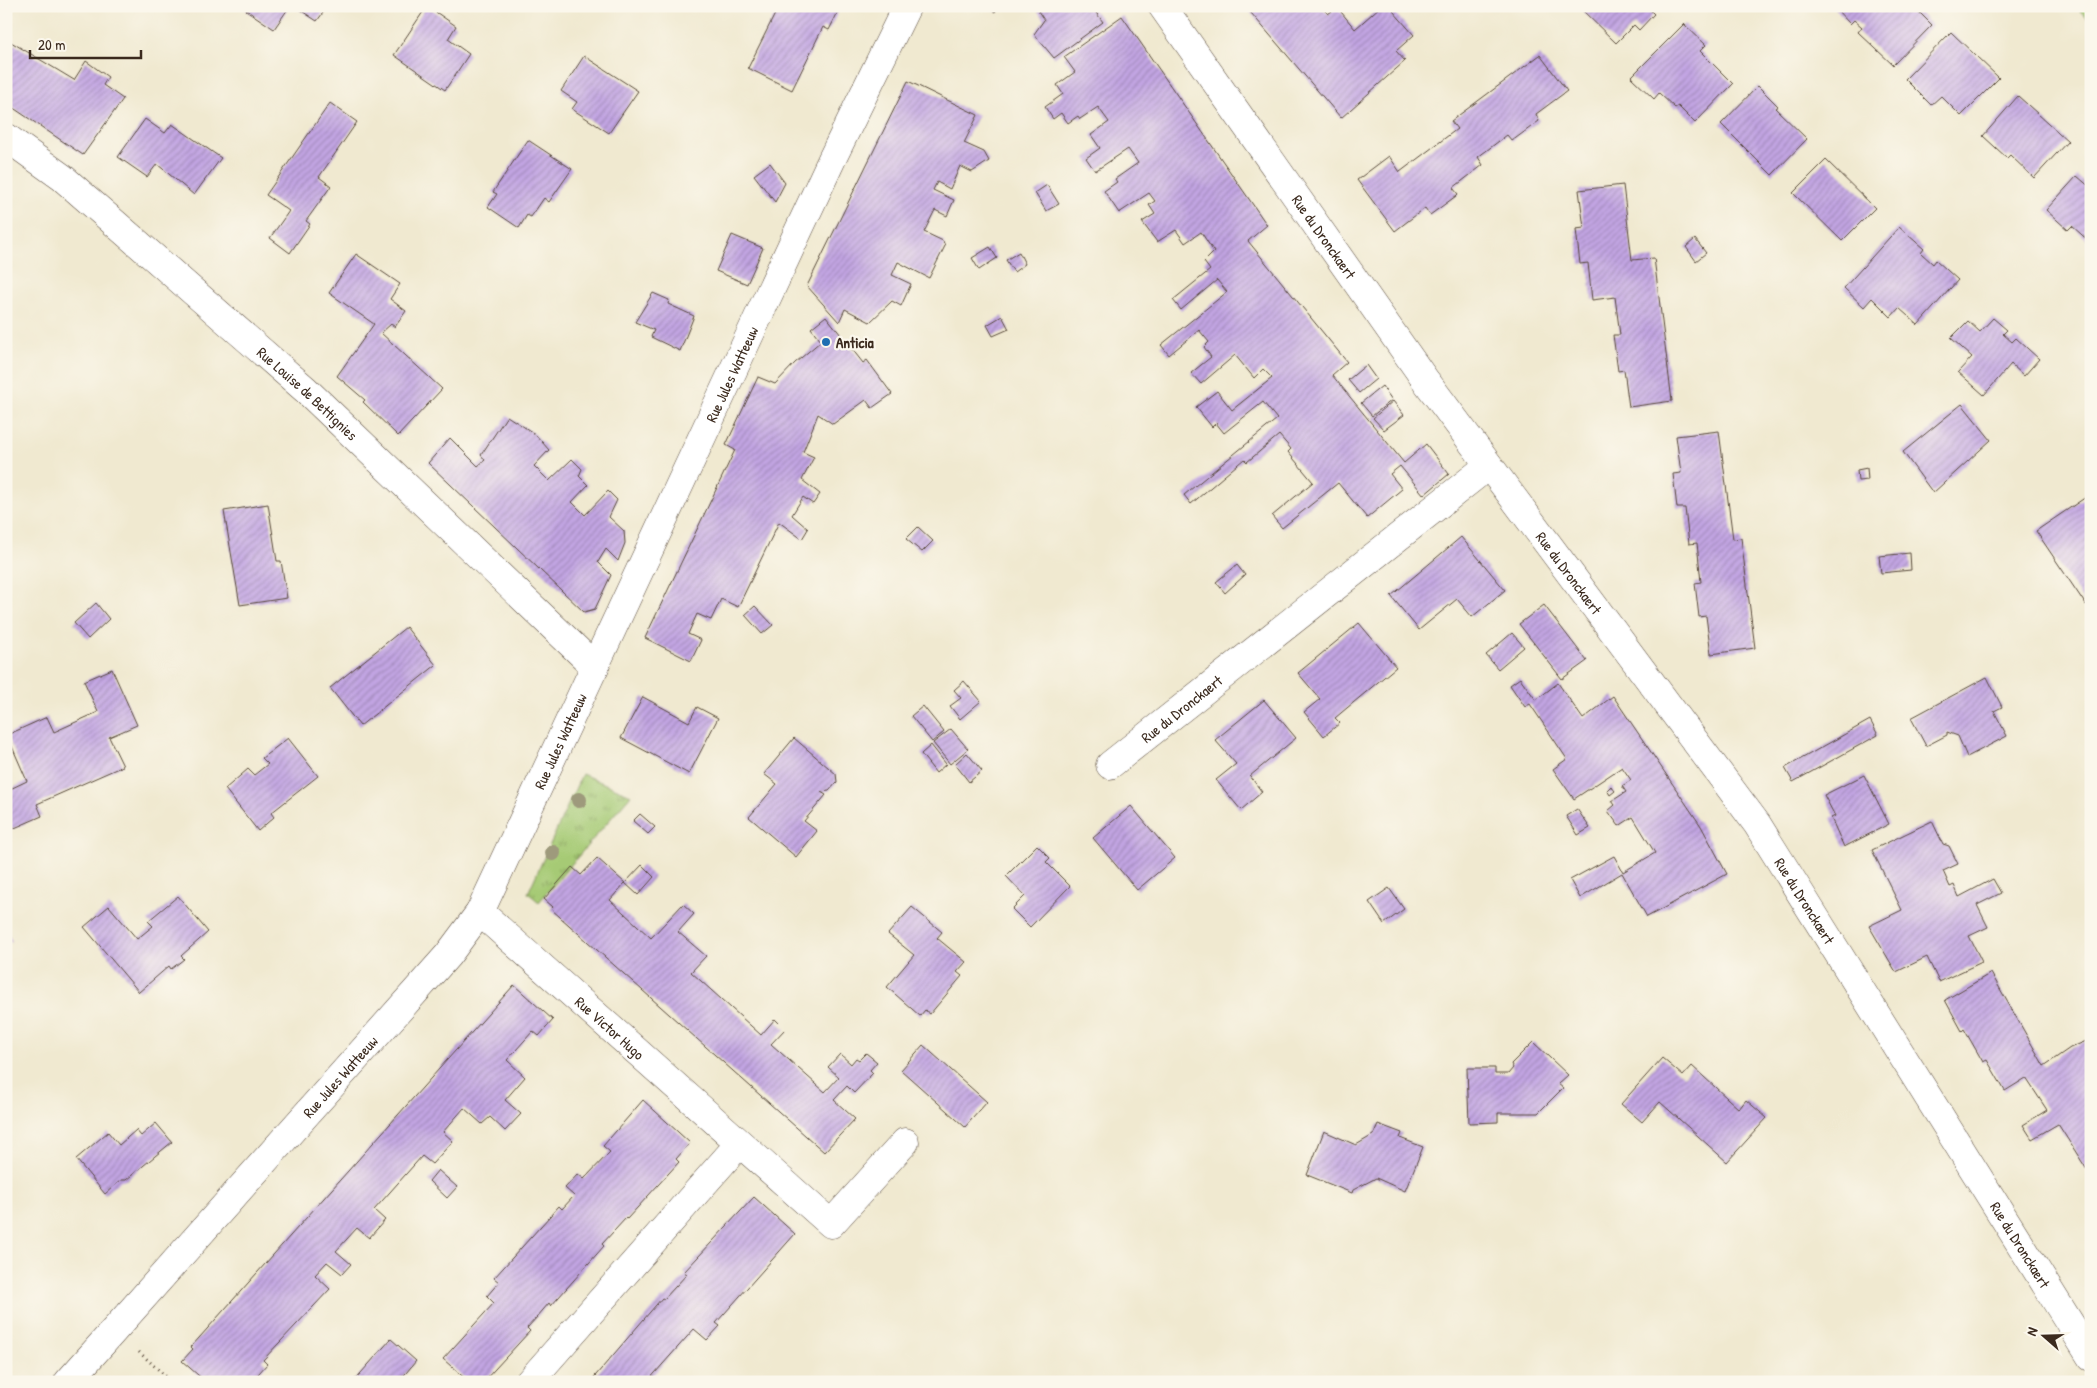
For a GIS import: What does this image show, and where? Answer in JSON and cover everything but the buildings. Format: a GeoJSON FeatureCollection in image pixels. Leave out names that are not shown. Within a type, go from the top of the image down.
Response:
{"type":"FeatureCollection","features":[{"type":"Feature","properties":{"kind":"street","name":"Rue Jules Watteeuw"},"geometry":{"type":"LineString","coordinates":[[68,1382],[448,955],[480,912],[832,159],[907,6]]}},
{"type":"Feature","properties":{"kind":"street","name":"Rue du Dronckaert"},"geometry":{"type":"LineString","coordinates":[[1162,6],[1349,275],[1488,466],[1757,824],[2091,1357]]}},
{"type":"Feature","properties":{"kind":"street","name":"Rue Louise de Bettignies"},"geometry":{"type":"LineString","coordinates":[[6,137],[62,178],[306,390],[595,667]]}},
{"type":"Feature","properties":{"kind":"street","name":"Rue du Dronckaert"},"geometry":{"type":"LineString","coordinates":[[1110,765],[1488,466]]}},
{"type":"Feature","properties":{"kind":"street","name":"Rue Victor Hugo"},"geometry":{"type":"LineString","coordinates":[[480,912],[831,1224],[905,1142]]}},
{"type":"Feature","properties":{"kind":"street"},"geometry":{"type":"LineString","coordinates":[[529,1382],[740,1144]]}},
{"type":"Feature","properties":{"kind":"path"},"geometry":{"type":"LineString","coordinates":[[115,1330],[172,1382]]}},
{"type":"Feature","properties":{"kind":"green space"},"geometry":{"type":"Polygon","coordinates":[[[2075,6],[2091,6],[2091,22],[2075,6]]]}},
{"type":"Feature","properties":{"kind":"green space"},"geometry":{"type":"Polygon","coordinates":[[[582,774],[631,795],[539,902],[528,893],[582,774]]]}},
{"type":"Feature","properties":{"kind":"place","name":"Anticia"},"geometry":{"type":"Point","coordinates":[826,342]}}]}
